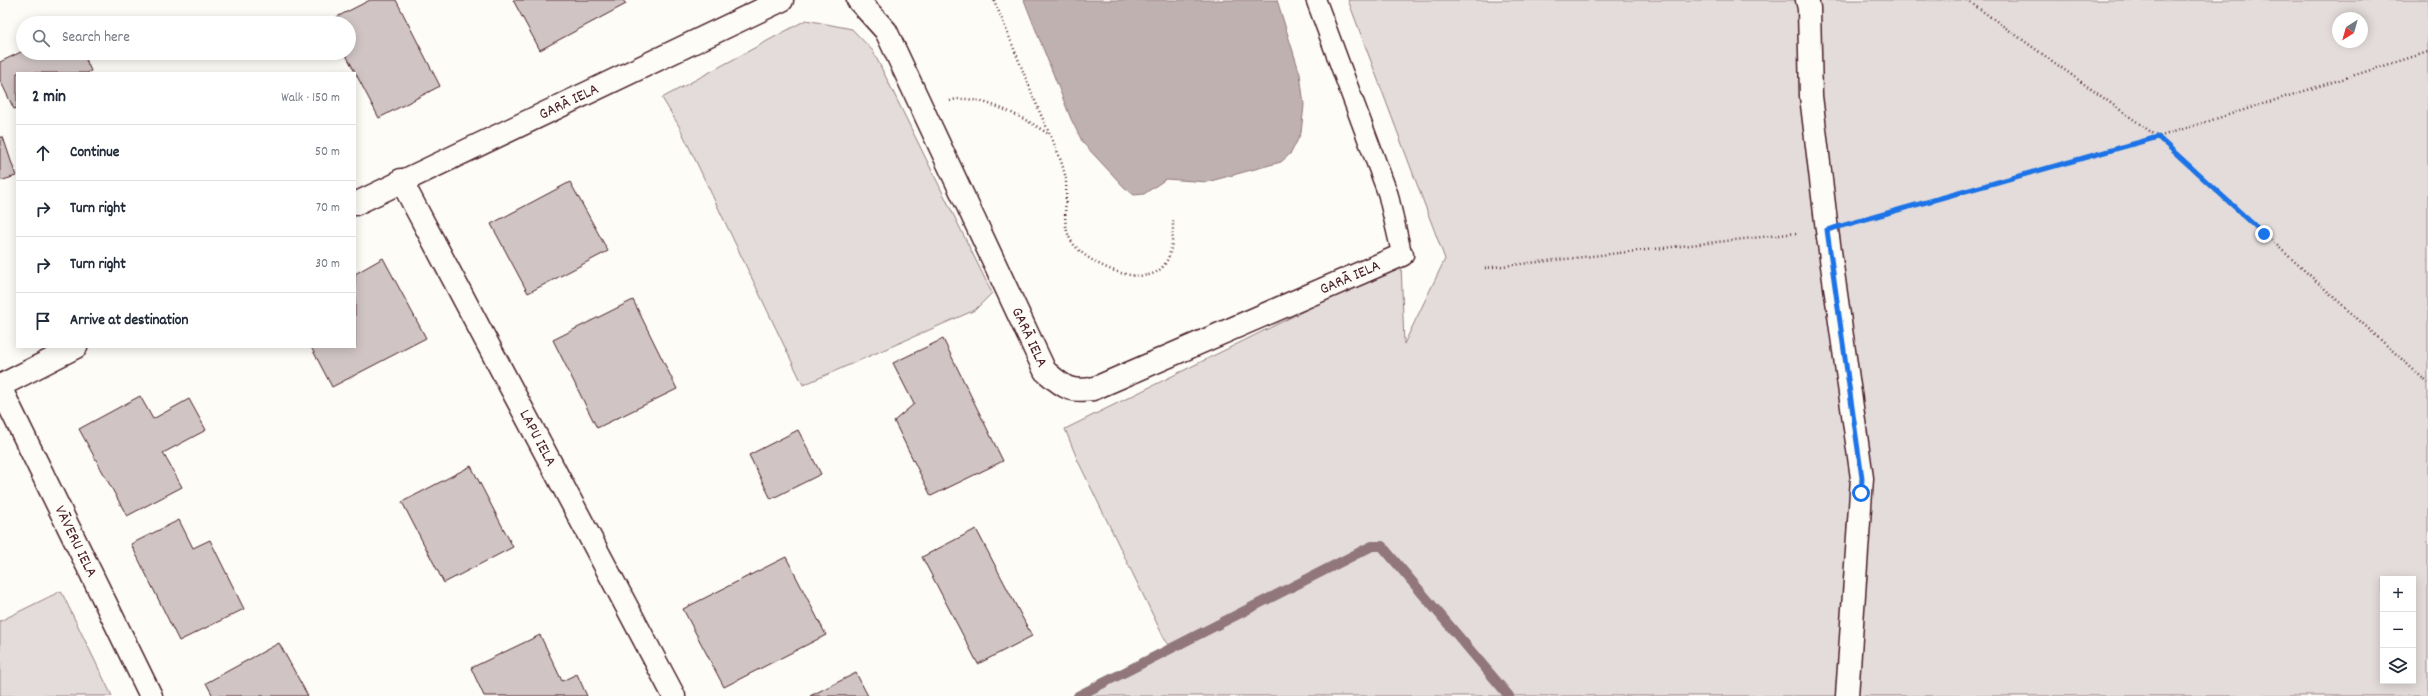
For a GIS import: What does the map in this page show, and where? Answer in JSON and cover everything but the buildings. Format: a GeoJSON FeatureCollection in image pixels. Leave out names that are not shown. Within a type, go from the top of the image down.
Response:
{"type":"FeatureCollection","features":[{"type":"Feature","properties":{"kind":"street","name":"GARĀ IELA"},"geometry":{"type":"LineString","coordinates":[[356,203],[401,180],[782,0]]}},
{"type":"Feature","properties":{"kind":"street","name":"GARĀ IELA"},"geometry":{"type":"LineString","coordinates":[[858,0],[886,30],[1045,371],[1061,384],[1075,391],[1094,389],[1402,255]]}},
{"type":"Feature","properties":{"kind":"street"},"geometry":{"type":"LineString","coordinates":[[1807,0],[1809,8],[1811,96],[1827,230],[1862,478],[1847,696]]}},
{"type":"Feature","properties":{"kind":"street","name":"LAPU IELA"},"geometry":{"type":"LineString","coordinates":[[401,180],[674,696]]}},
{"type":"Feature","properties":{"kind":"street"},"geometry":{"type":"LineString","coordinates":[[0,386],[74,348]]}},
{"type":"Feature","properties":{"kind":"street","name":"VĀVERU IELA"},"geometry":{"type":"LineString","coordinates":[[0,386],[151,696]]}},
{"type":"Feature","properties":{"kind":"lane"},"geometry":{"type":"LineString","coordinates":[[1316,0],[1388,194],[1402,255]]}},
{"type":"Feature","properties":{"kind":"path"},"geometry":{"type":"LineString","coordinates":[[994,0],[1064,172],[1065,219],[1072,242],[1084,256],[1114,271],[1141,276],[1159,270],[1167,259],[1172,239],[1173,220]]}},
{"type":"Feature","properties":{"kind":"path"},"geometry":{"type":"LineString","coordinates":[[1967,0],[2158,137],[2428,383]]}},
{"type":"Feature","properties":{"kind":"path"},"geometry":{"type":"LineString","coordinates":[[1485,268],[1827,230],[2158,137],[2428,52]]}},
{"type":"Feature","properties":{"kind":"path"},"geometry":{"type":"LineString","coordinates":[[924,112],[958,98],[1002,108],[1028,120],[1049,134]]}},
{"type":"Feature","properties":{"kind":"shaded area"},"geometry":{"type":"Polygon","coordinates":[[[1024,0],[1277,0],[1300,74],[1304,105],[1301,133],[1291,153],[1281,162],[1207,182],[1166,179],[1144,194],[1134,195],[1124,187],[1083,143],[1071,119],[1024,0]]]}},
{"type":"Feature","properties":{"kind":"shaded area"},"geometry":{"type":"Polygon","coordinates":[[[1348,0],[2428,0],[2428,696],[1084,696],[1173,651],[1164,638],[1078,461],[1065,429],[1401,263],[1404,344],[1445,259],[1348,0]]]}},
{"type":"Feature","properties":{"kind":"shaded area"},"geometry":{"type":"Polygon","coordinates":[[[806,20],[852,29],[873,51],[992,293],[975,310],[803,385],[679,126],[662,98],[806,20]]]}},
{"type":"Feature","properties":{"kind":"shaded area"},"geometry":{"type":"Polygon","coordinates":[[[61,591],[112,696],[0,696],[0,621],[61,591]]]}},
{"type":"Feature","properties":{"kind":"waterway"},"geometry":{"type":"LineString","coordinates":[[1078,696],[1372,546],[1382,546],[1509,696]]}},
{"type":"Feature","properties":{"kind":"route"},"geometry":{"type":"LineString","coordinates":[[1861,493],[1862,478],[1827,230],[2158,137],[2264,234]]}}]}
